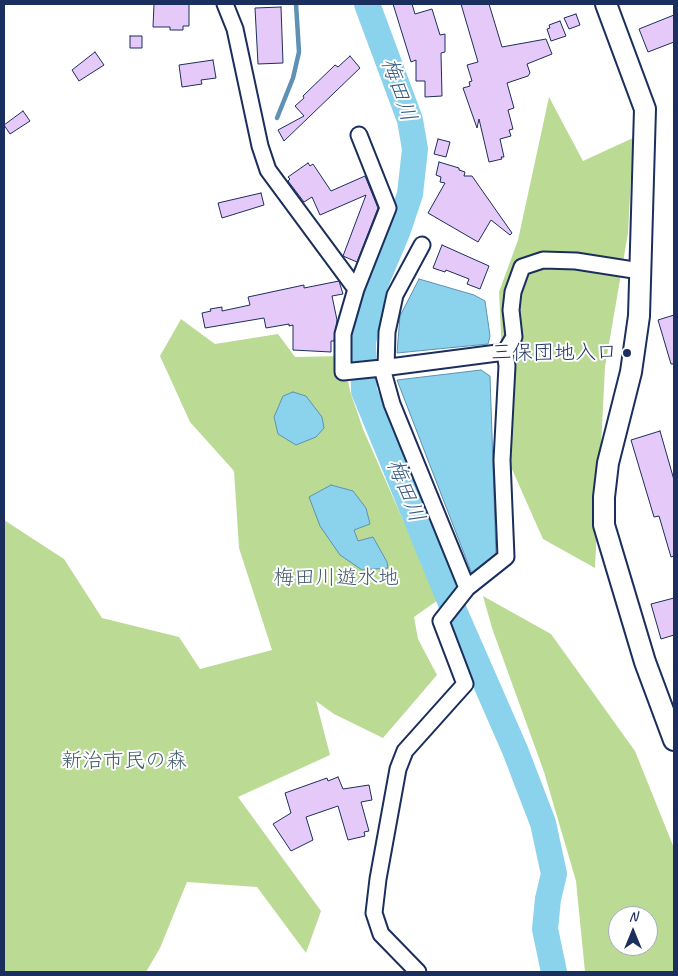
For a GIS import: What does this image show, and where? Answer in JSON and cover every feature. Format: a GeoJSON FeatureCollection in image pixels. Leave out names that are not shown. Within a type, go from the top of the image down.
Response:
{"type":"FeatureCollection","features":[{"type":"Feature","properties":{"kind":"street"},"geometry":{"type":"LineString","coordinates":[[225,4],[235,29],[260,146],[268,170],[356,289]]}},
{"type":"Feature","properties":{"kind":"street"},"geometry":{"type":"LineString","coordinates":[[606,4],[645,109],[639,316],[631,372],[608,463],[604,497],[604,525],[645,662],[674,740]]}},
{"type":"Feature","properties":{"kind":"street"},"geometry":{"type":"LineString","coordinates":[[359,135],[388,208],[356,289],[343,334],[343,372],[382,369],[505,352]]}},
{"type":"Feature","properties":{"kind":"street"},"geometry":{"type":"LineString","coordinates":[[422,245],[395,295],[382,369],[392,404],[466,589]]}},
{"type":"Feature","properties":{"kind":"street"},"geometry":{"type":"LineString","coordinates":[[418,972],[381,934],[374,912],[378,879],[398,769],[405,750],[465,684],[441,621],[466,589],[506,557],[502,460],[507,366],[505,352],[514,337],[511,310],[513,292],[522,267],[542,260],[576,261],[640,270]]}},
{"type":"Feature","properties":{"kind":"green space"},"geometry":{"type":"Polygon","coordinates":[[[549,97],[583,161],[633,138],[628,233],[605,367],[595,568],[543,539],[507,458],[499,292],[518,240],[549,97]]]}},
{"type":"Feature","properties":{"kind":"green space","name":"新治市民の森"},"geometry":{"type":"Polygon","coordinates":[[[181,319],[215,344],[278,334],[295,357],[343,356],[350,391],[363,429],[438,600],[414,617],[418,639],[437,675],[383,738],[334,714],[316,701],[330,755],[238,797],[321,911],[306,953],[257,887],[187,882],[160,948],[146,972],[4,972],[4,520],[64,559],[102,618],[179,637],[200,669],[272,650],[239,548],[234,471],[190,422],[160,356],[181,319]]]}},
{"type":"Feature","properties":{"kind":"green space"},"geometry":{"type":"Polygon","coordinates":[[[483,596],[551,634],[635,751],[674,848],[674,972],[585,972],[576,881],[544,772],[492,628],[483,596]]]}},
{"type":"Feature","properties":{"kind":"water"},"geometry":{"type":"Polygon","coordinates":[[[419,279],[474,295],[485,301],[490,336],[488,344],[397,353],[400,316],[419,279]]]}},
{"type":"Feature","properties":{"kind":"water"},"geometry":{"type":"Polygon","coordinates":[[[481,370],[490,376],[496,555],[472,574],[397,380],[481,370]]]}},
{"type":"Feature","properties":{"kind":"water"},"geometry":{"type":"Polygon","coordinates":[[[293,392],[306,396],[322,417],[324,428],[316,437],[296,445],[278,434],[274,417],[283,396],[293,392]]]}},
{"type":"Feature","properties":{"kind":"water"},"geometry":{"type":"Polygon","coordinates":[[[331,485],[353,491],[366,508],[370,524],[354,530],[358,541],[373,537],[387,562],[388,568],[362,570],[340,555],[320,526],[309,497],[331,485]]]}},
{"type":"Feature","properties":{"kind":"building"},"geometry":{"type":"Polygon","coordinates":[[[154,4],[189,4],[189,26],[183,26],[183,30],[170,30],[170,27],[153,27],[154,4]]]}},
{"type":"Feature","properties":{"kind":"building"},"geometry":{"type":"Polygon","coordinates":[[[393,4],[412,4],[415,14],[432,9],[440,35],[445,34],[445,52],[441,53],[442,96],[425,97],[425,81],[416,81],[416,60],[411,62],[393,4]]]}},
{"type":"Feature","properties":{"kind":"building"},"geometry":{"type":"Polygon","coordinates":[[[461,4],[489,4],[502,47],[546,39],[552,54],[527,64],[530,73],[528,76],[507,83],[514,108],[508,110],[513,129],[509,130],[511,136],[500,139],[504,157],[489,162],[479,119],[477,128],[463,88],[470,86],[469,82],[472,81],[467,65],[478,62],[461,4]]]}},
{"type":"Feature","properties":{"kind":"building"},"geometry":{"type":"Polygon","coordinates":[[[281,7],[283,63],[258,64],[255,8],[281,7]]]}},
{"type":"Feature","properties":{"kind":"building"},"geometry":{"type":"Polygon","coordinates":[[[576,14],[580,25],[569,29],[564,18],[576,14]]]}},
{"type":"Feature","properties":{"kind":"building"},"geometry":{"type":"Polygon","coordinates":[[[674,15],[674,42],[648,52],[639,29],[674,15]]]}},
{"type":"Feature","properties":{"kind":"building"},"geometry":{"type":"Polygon","coordinates":[[[560,21],[566,36],[551,41],[547,29],[550,28],[549,25],[560,21]]]}},
{"type":"Feature","properties":{"kind":"building"},"geometry":{"type":"Polygon","coordinates":[[[130,36],[142,36],[142,48],[130,48],[130,36]]]}},
{"type":"Feature","properties":{"kind":"building"},"geometry":{"type":"Polygon","coordinates":[[[95,52],[104,65],[79,81],[72,70],[95,52]]]}},
{"type":"Feature","properties":{"kind":"building"},"geometry":{"type":"Polygon","coordinates":[[[350,56],[360,68],[284,141],[278,130],[304,116],[295,106],[335,65],[338,67],[350,56]]]}},
{"type":"Feature","properties":{"kind":"building"},"geometry":{"type":"Polygon","coordinates":[[[213,60],[216,78],[201,80],[202,84],[182,87],[179,65],[213,60]]]}},
{"type":"Feature","properties":{"kind":"building"},"geometry":{"type":"Polygon","coordinates":[[[23,111],[30,121],[10,134],[4,125],[23,111]]]}},
{"type":"Feature","properties":{"kind":"building"},"geometry":{"type":"Polygon","coordinates":[[[438,139],[450,142],[446,157],[434,154],[438,139]]]}},
{"type":"Feature","properties":{"kind":"building"},"geometry":{"type":"Polygon","coordinates":[[[439,162],[459,168],[459,170],[465,172],[464,176],[472,176],[512,233],[510,235],[491,220],[478,242],[428,213],[445,183],[440,182],[441,177],[436,175],[439,162]]]}},
{"type":"Feature","properties":{"kind":"building"},"geometry":{"type":"Polygon","coordinates":[[[308,163],[310,166],[313,164],[331,191],[365,176],[378,208],[357,262],[343,256],[366,195],[320,215],[312,197],[304,202],[288,181],[290,179],[288,177],[308,163]]]}},
{"type":"Feature","properties":{"kind":"building"},"geometry":{"type":"Polygon","coordinates":[[[261,193],[264,205],[222,218],[218,203],[261,193]]]}},
{"type":"Feature","properties":{"kind":"building"},"geometry":{"type":"Polygon","coordinates":[[[442,245],[489,266],[480,289],[467,284],[469,279],[446,270],[445,272],[433,268],[442,245]]]}},
{"type":"Feature","properties":{"kind":"building"},"geometry":{"type":"Polygon","coordinates":[[[339,281],[343,294],[332,296],[337,320],[334,341],[331,341],[331,352],[293,350],[293,325],[266,328],[264,318],[205,328],[202,313],[211,311],[210,309],[222,307],[222,311],[250,305],[248,297],[304,285],[304,288],[339,281]]]}},
{"type":"Feature","properties":{"kind":"building"},"geometry":{"type":"Polygon","coordinates":[[[674,315],[674,364],[671,364],[658,320],[674,315]]]}},
{"type":"Feature","properties":{"kind":"building"},"geometry":{"type":"Polygon","coordinates":[[[660,431],[674,480],[674,556],[671,557],[659,516],[654,517],[631,440],[660,431]]]}},
{"type":"Feature","properties":{"kind":"building"},"geometry":{"type":"Polygon","coordinates":[[[674,598],[674,635],[661,639],[651,604],[674,598]]]}},
{"type":"Feature","properties":{"kind":"building"},"geometry":{"type":"Polygon","coordinates":[[[338,777],[343,789],[369,785],[372,800],[361,802],[369,831],[364,832],[365,836],[348,840],[338,806],[306,817],[313,840],[291,851],[273,824],[291,813],[285,793],[327,778],[328,781],[338,777]]]}},
{"type":"Feature","properties":{"kind":"waterway"},"geometry":{"type":"LineString","coordinates":[[277,118],[293,78],[299,52],[296,4]]}},
{"type":"Feature","properties":{"kind":"waterway","name":"梅田川"},"geometry":{"type":"LineString","coordinates":[[367,4],[410,120],[415,149],[410,194],[398,230],[374,287],[363,343],[364,391],[455,613],[515,750],[543,823],[554,874],[548,899],[545,929],[554,972]]}},
{"type":"Feature","properties":{"kind":"place","name":"三保団地入口"},"geometry":{"type":"Point","coordinates":[627,353]}},
{"type":"Feature","properties":{"kind":"park label","name":"梅田川遊水地"},"geometry":{"type":"Point","coordinates":[336,578]}}]}
